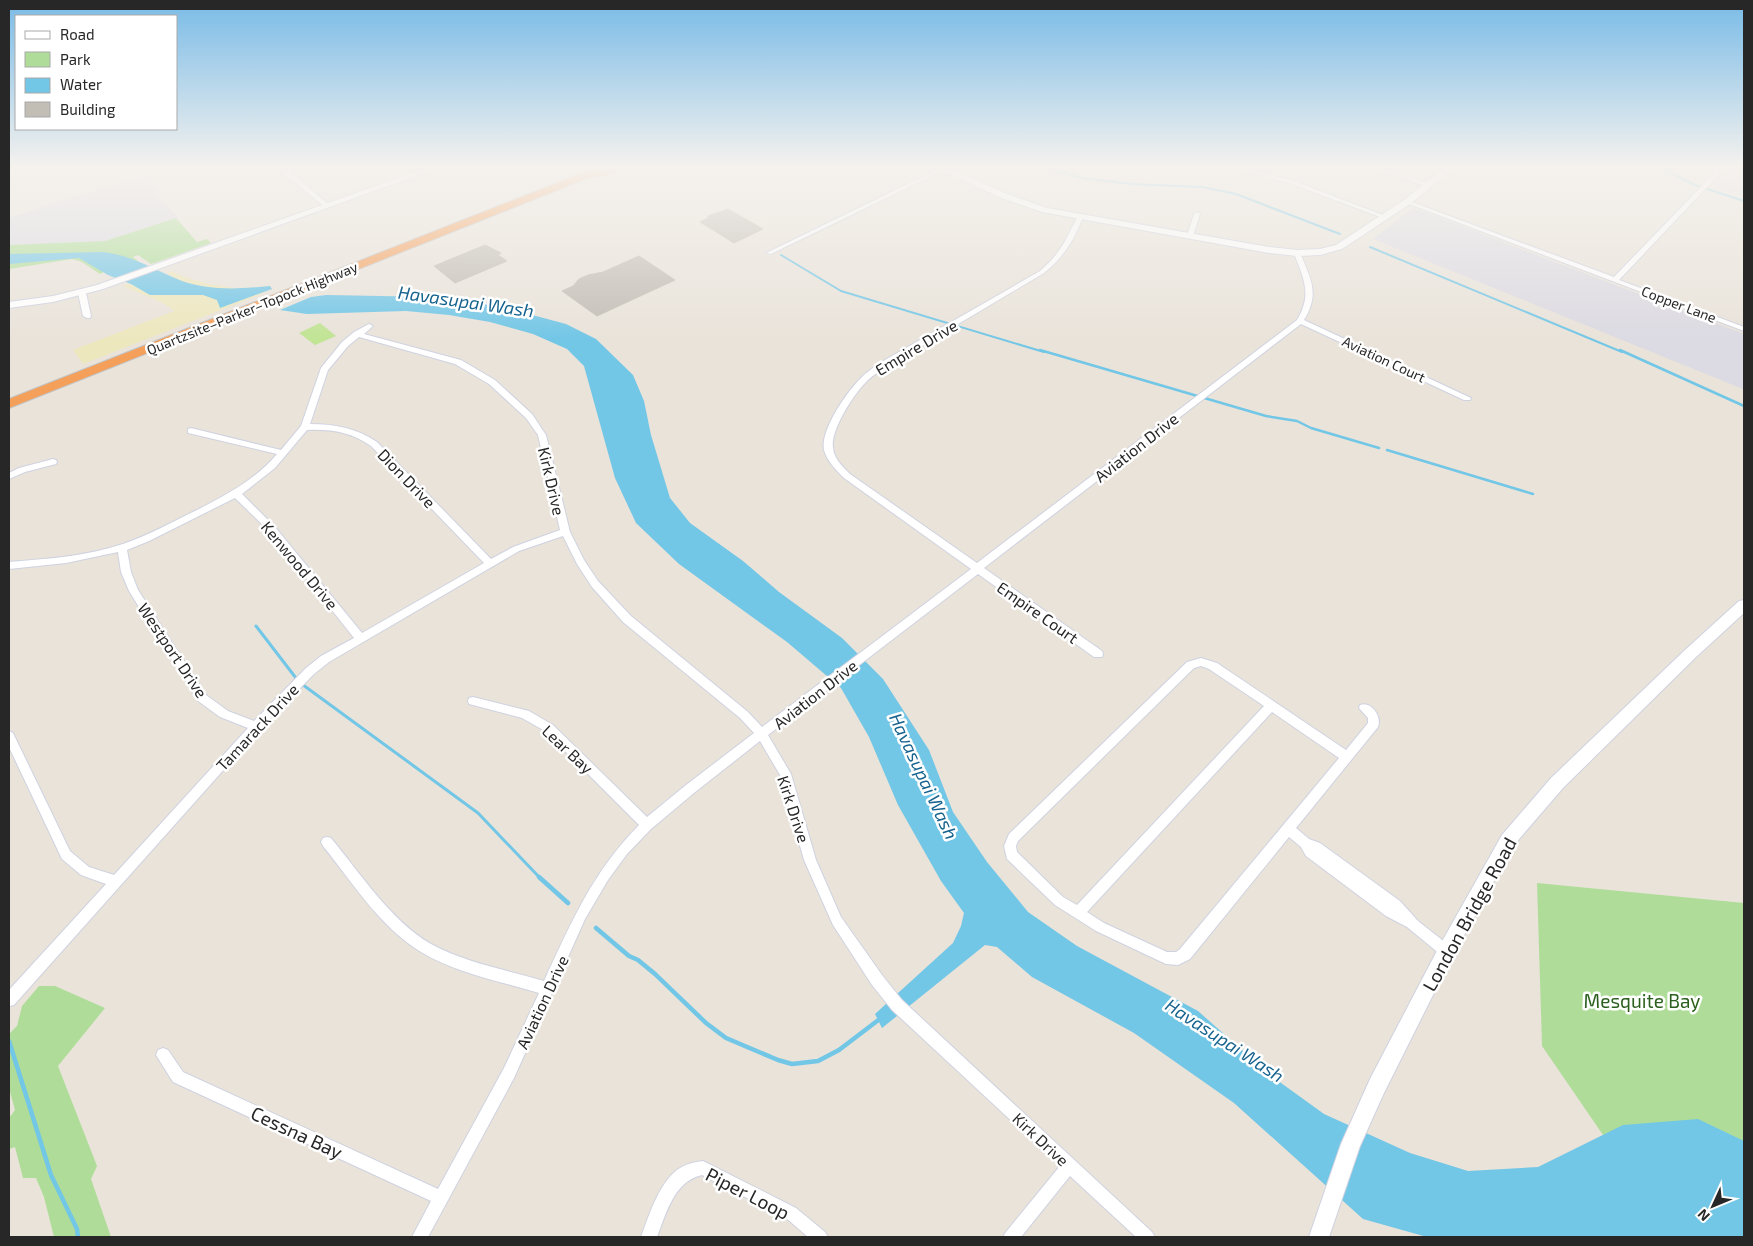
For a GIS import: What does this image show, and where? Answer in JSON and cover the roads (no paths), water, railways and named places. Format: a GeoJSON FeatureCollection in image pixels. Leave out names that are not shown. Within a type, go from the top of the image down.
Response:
{"type":"FeatureCollection","features":[{"type":"Feature","properties":{"kind":"highway","name":"Quartzsite–Parker–Topock Highway"},"geometry":{"type":"LineString","coordinates":[[9,404],[463,224]]}},
{"type":"Feature","properties":{"kind":"street"},"geometry":{"type":"LineString","coordinates":[[9,305],[82,293],[276,224]]}},
{"type":"Feature","properties":{"kind":"street"},"geometry":{"type":"LineString","coordinates":[[769,253],[828,224]]}},
{"type":"Feature","properties":{"kind":"street","name":"Empire Drive"},"geometry":{"type":"LineString","coordinates":[[978,569],[847,476],[832,457],[828,443],[832,429],[854,391],[865,379],[881,366],[1042,272],[1058,260],[1071,242],[1077,224]]}},
{"type":"Feature","properties":{"kind":"street"},"geometry":{"type":"LineString","coordinates":[[1121,224],[1269,250],[1297,253],[1320,252],[1339,246],[1374,224]]}},
{"type":"Feature","properties":{"kind":"street"},"geometry":{"type":"LineString","coordinates":[[1190,236],[1194,224]]}},
{"type":"Feature","properties":{"kind":"street","name":"Copper Lane"},"geometry":{"type":"LineString","coordinates":[[1466,224],[1744,329]]}},
{"type":"Feature","properties":{"kind":"street"},"geometry":{"type":"LineString","coordinates":[[1615,280],[1668,224]]}},
{"type":"Feature","properties":{"kind":"street","name":"Aviation Drive"},"geometry":{"type":"LineString","coordinates":[[420,1237],[509,1073],[582,915],[604,876],[623,850],[647,825],[690,789],[1300,321],[1309,309],[1311,296],[1297,253]]}},
{"type":"Feature","properties":{"kind":"street"},"geometry":{"type":"LineString","coordinates":[[82,293],[88,316]]}},
{"type":"Feature","properties":{"kind":"street","name":"Aviation Court"},"geometry":{"type":"LineString","coordinates":[[1300,321],[1467,398]]}},
{"type":"Feature","properties":{"kind":"street"},"geometry":{"type":"LineString","coordinates":[[10,568],[66,560],[122,548],[146,539],[236,494],[272,466],[305,427],[324,370],[338,351],[369,326]]}},
{"type":"Feature","properties":{"kind":"street","name":"Kirk Drive"},"geometry":{"type":"LineString","coordinates":[[357,334],[458,362],[492,382],[529,416],[542,435],[564,532],[580,562],[595,584],[627,619],[744,715],[762,734],[785,774],[810,860],[837,921],[877,980],[897,1004],[922,1029],[1147,1237]]}},
{"type":"Feature","properties":{"kind":"street","name":"Dion Drive"},"geometry":{"type":"LineString","coordinates":[[305,427],[343,429],[356,433],[374,444],[490,564]]}},
{"type":"Feature","properties":{"kind":"street"},"geometry":{"type":"LineString","coordinates":[[192,431],[284,453]]}},
{"type":"Feature","properties":{"kind":"street"},"geometry":{"type":"LineString","coordinates":[[9,476],[53,462]]}},
{"type":"Feature","properties":{"kind":"street","name":"Kenwood Drive"},"geometry":{"type":"LineString","coordinates":[[236,494],[272,528],[360,638]]}},
{"type":"Feature","properties":{"kind":"street","name":"Tamarack Drive"},"geometry":{"type":"LineString","coordinates":[[9,1000],[256,726],[324,659],[516,549],[564,532]]}},
{"type":"Feature","properties":{"kind":"street","name":"Westport Drive"},"geometry":{"type":"LineString","coordinates":[[122,548],[126,572],[134,591],[202,698],[224,714],[256,726]]}},
{"type":"Feature","properties":{"kind":"street","name":"Empire Court"},"geometry":{"type":"LineString","coordinates":[[978,569],[1098,654]]}},
{"type":"Feature","properties":{"kind":"street","name":"London Bridge Road"},"geometry":{"type":"LineString","coordinates":[[1318,1237],[1351,1144],[1377,1086],[1446,950],[1508,840],[1557,783],[1690,654],[1744,605]]}},
{"type":"Feature","properties":{"kind":"street"},"geometry":{"type":"LineString","coordinates":[[1347,757],[1213,666],[1201,662],[1191,665],[1013,838],[1010,846],[1011,854],[1059,901],[1078,914],[1100,927],[1166,958],[1178,959],[1185,954],[1288,829],[1347,757],[1374,724],[1373,716],[1364,708]]}},
{"type":"Feature","properties":{"kind":"street","name":"Lear Bay"},"geometry":{"type":"LineString","coordinates":[[473,701],[525,714],[549,728],[647,825]]}},
{"type":"Feature","properties":{"kind":"street"},"geometry":{"type":"LineString","coordinates":[[1078,914],[1271,706]]}},
{"type":"Feature","properties":{"kind":"street"},"geometry":{"type":"LineString","coordinates":[[9,736],[66,854],[86,870],[117,882]]}},
{"type":"Feature","properties":{"kind":"street"},"geometry":{"type":"LineString","coordinates":[[1288,829],[1305,842],[1310,852],[1390,912],[1414,925],[1446,950]]}},
{"type":"Feature","properties":{"kind":"street"},"geometry":{"type":"LineString","coordinates":[[327,842],[388,916],[414,940],[446,958],[548,989]]}},
{"type":"Feature","properties":{"kind":"street","name":"Cessna Bay"},"geometry":{"type":"LineString","coordinates":[[163,1055],[178,1077],[441,1198]]}},
{"type":"Feature","properties":{"kind":"street"},"geometry":{"type":"LineString","coordinates":[[1012,1237],[1069,1166]]}},
{"type":"Feature","properties":{"kind":"street","name":"Piper Loop"},"geometry":{"type":"LineString","coordinates":[[649,1237],[672,1186],[682,1174],[693,1168],[703,1168],[791,1213],[820,1237]]}},
{"type":"Feature","properties":{"kind":"water"},"geometry":{"type":"Polygon","coordinates":[[[103,252],[135,260],[193,284],[226,288],[270,286],[272,289],[220,308],[217,300],[203,295],[150,295],[131,284],[108,275],[79,258],[9,264],[9,254],[103,252]]]}},
{"type":"Feature","properties":{"kind":"water","name":"Havasupai Wash"},"geometry":{"type":"Polygon","coordinates":[[[326,295],[436,297],[502,307],[566,324],[596,339],[633,375],[644,401],[651,435],[670,498],[690,523],[743,561],[779,592],[842,638],[883,679],[929,750],[953,812],[987,862],[1028,912],[1077,946],[1198,1011],[1270,1075],[1324,1114],[1410,1153],[1468,1171],[1538,1167],[1623,1125],[1698,1119],[1744,1141],[1744,1237],[1427,1237],[1363,1219],[1234,1103],[1134,1033],[1032,977],[997,947],[985,945],[882,1028],[875,1014],[953,943],[961,926],[964,913],[941,881],[898,805],[869,737],[841,688],[787,642],[679,564],[636,523],[615,478],[584,366],[567,349],[533,334],[490,322],[449,315],[406,311],[307,314],[280,310],[311,297],[326,295]]]}},
{"type":"Feature","properties":{"kind":"waterway"},"geometry":{"type":"LineString","coordinates":[[1314,224],[1340,234]]}},
{"type":"Feature","properties":{"kind":"waterway"},"geometry":{"type":"LineString","coordinates":[[1370,247],[1622,352]]}},
{"type":"Feature","properties":{"kind":"waterway"},"geometry":{"type":"LineString","coordinates":[[781,255],[841,291],[1044,352]]}},
{"type":"Feature","properties":{"kind":"waterway"},"geometry":{"type":"LineString","coordinates":[[1040,350],[1266,416],[1297,421],[1311,428],[1379,448]]}},
{"type":"Feature","properties":{"kind":"waterway"},"geometry":{"type":"LineString","coordinates":[[1620,350],[1744,406]]}},
{"type":"Feature","properties":{"kind":"waterway"},"geometry":{"type":"LineString","coordinates":[[1387,450],[1533,494]]}},
{"type":"Feature","properties":{"kind":"waterway"},"geometry":{"type":"LineString","coordinates":[[256,626],[299,682],[478,813],[539,877]]}},
{"type":"Feature","properties":{"kind":"waterway"},"geometry":{"type":"LineString","coordinates":[[539,877],[568,903]]}},
{"type":"Feature","properties":{"kind":"waterway"},"geometry":{"type":"LineString","coordinates":[[596,928],[629,956],[638,960],[655,974],[706,1023],[726,1038],[778,1060],[792,1064],[818,1061],[839,1050],[881,1018]]}},
{"type":"Feature","properties":{"kind":"waterway"},"geometry":{"type":"LineString","coordinates":[[9,1041],[51,1175],[77,1229],[78,1237]]}},
{"type":"Feature","properties":{"kind":"park label","name":"Mesquite Bay"},"geometry":{"type":"Point","coordinates":[1642,1000]}}]}
